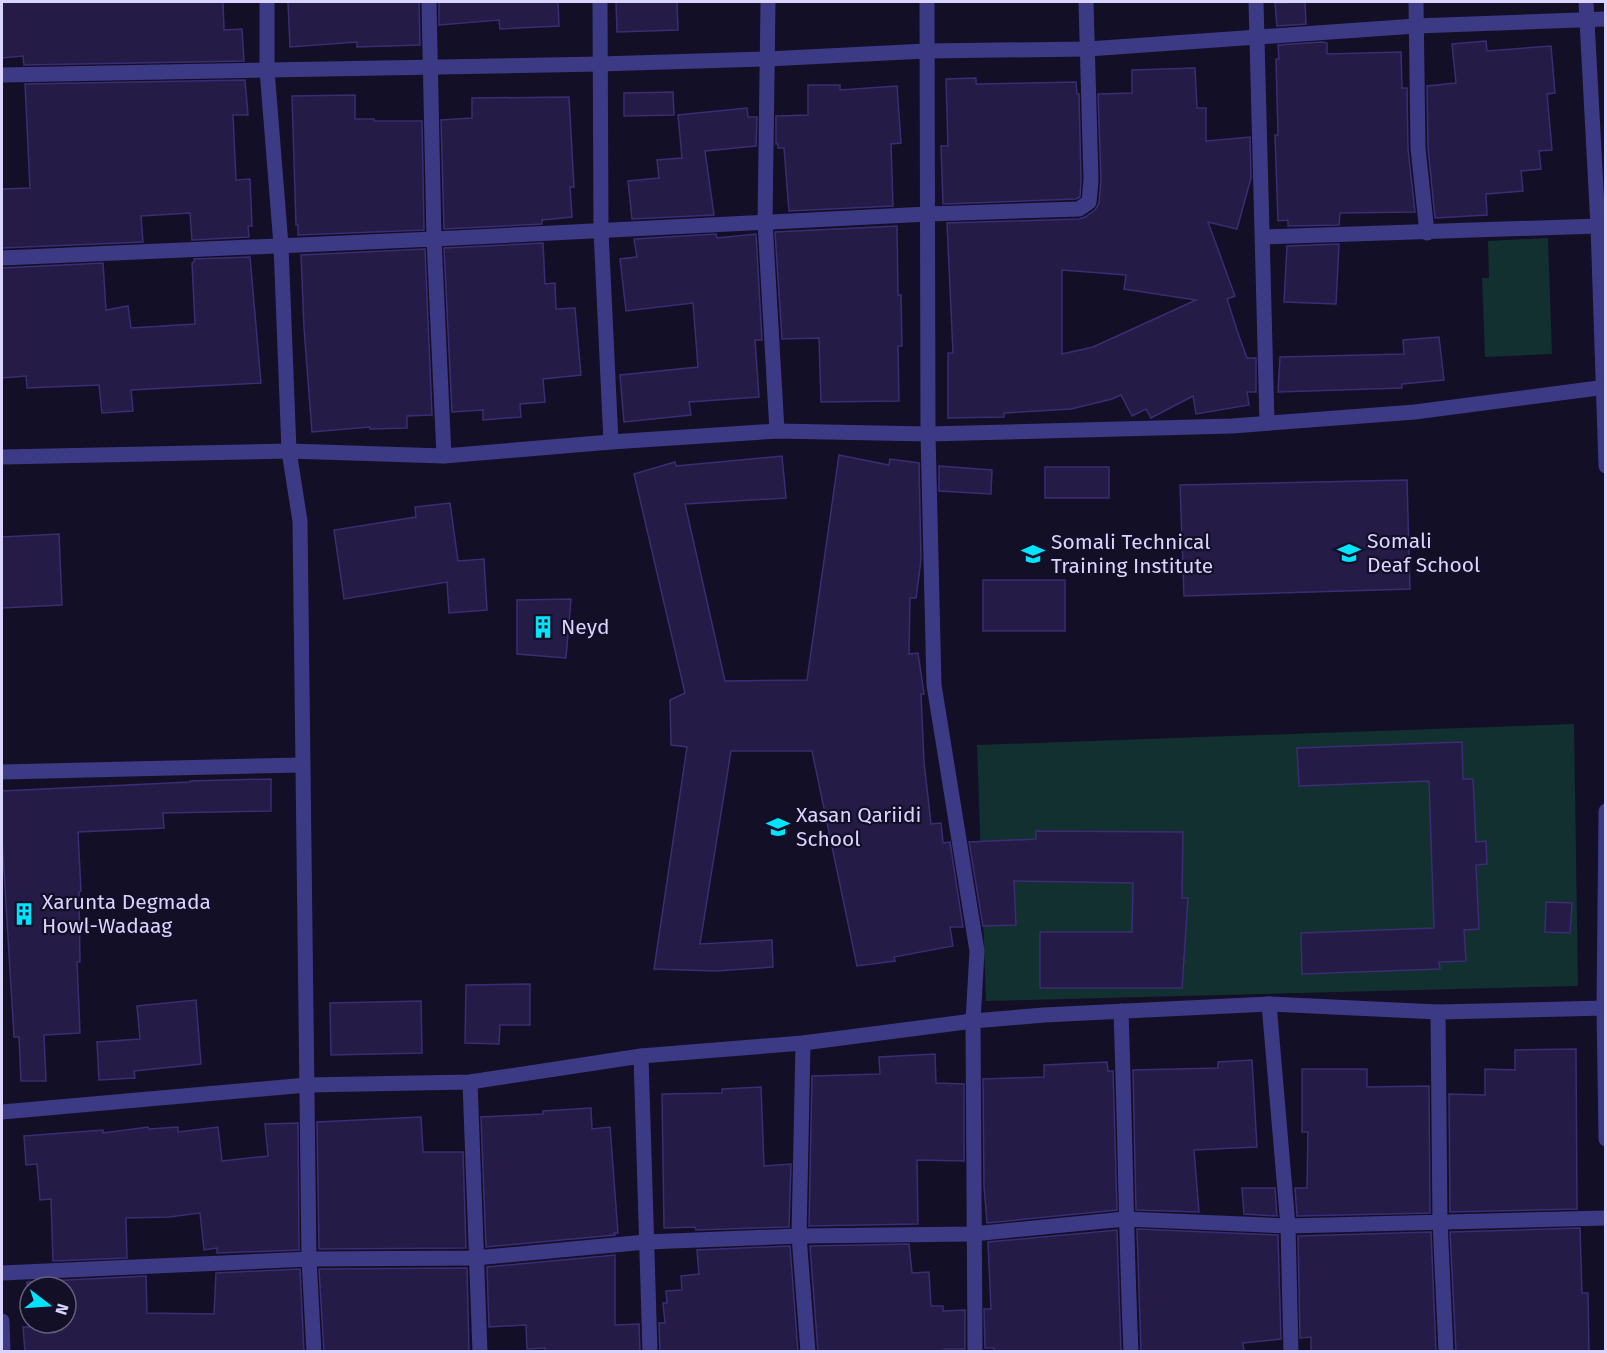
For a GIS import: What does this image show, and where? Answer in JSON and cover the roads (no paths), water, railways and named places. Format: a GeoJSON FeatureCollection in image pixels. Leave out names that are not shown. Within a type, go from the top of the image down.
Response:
{"type":"FeatureCollection","features":[{"type":"Feature","properties":{"kind":"street"},"geometry":{"type":"LineString","coordinates":[[267,2],[267,70],[280,245],[289,451],[300,521],[309,1259],[314,1352]]}},
{"type":"Feature","properties":{"kind":"street"},"geometry":{"type":"LineString","coordinates":[[429,2],[434,239],[444,456]]}},
{"type":"Feature","properties":{"kind":"street"},"geometry":{"type":"LineString","coordinates":[[600,2],[601,231],[611,442]]}},
{"type":"Feature","properties":{"kind":"street"},"geometry":{"type":"LineString","coordinates":[[768,2],[765,222],[777,431]]}},
{"type":"Feature","properties":{"kind":"street"},"geometry":{"type":"LineString","coordinates":[[927,2],[928,434],[934,685],[977,951],[973,1021],[975,1352]]}},
{"type":"Feature","properties":{"kind":"street"},"geometry":{"type":"LineString","coordinates":[[2,258],[928,214],[1079,209],[1089,202],[1091,180],[1086,2]]}},
{"type":"Feature","properties":{"kind":"street"},"geometry":{"type":"LineString","coordinates":[[1256,2],[1267,423]]}},
{"type":"Feature","properties":{"kind":"street"},"geometry":{"type":"LineString","coordinates":[[1416,2],[1418,148],[1427,233]]}},
{"type":"Feature","properties":{"kind":"street"},"geometry":{"type":"LineString","coordinates":[[1586,2],[1598,226],[1605,466]]}},
{"type":"Feature","properties":{"kind":"street"},"geometry":{"type":"LineString","coordinates":[[2,75],[600,64],[926,51],[1088,49],[1416,26],[1605,19]]}},
{"type":"Feature","properties":{"kind":"street"},"geometry":{"type":"LineString","coordinates":[[1263,237],[1598,226]]}},
{"type":"Feature","properties":{"kind":"street"},"geometry":{"type":"LineString","coordinates":[[2,457],[289,451],[444,456],[777,431],[928,434],[1232,426],[1415,412],[1604,387]]}},
{"type":"Feature","properties":{"kind":"street"},"geometry":{"type":"LineString","coordinates":[[2,772],[302,765]]}},
{"type":"Feature","properties":{"kind":"street"},"geometry":{"type":"LineString","coordinates":[[1605,811],[1605,1139]]}},
{"type":"Feature","properties":{"kind":"street"},"geometry":{"type":"LineString","coordinates":[[2,1112],[307,1085],[470,1082],[641,1056],[803,1043],[973,1021],[1121,1011],[1269,1004],[1438,1012],[1605,1008]]}},
{"type":"Feature","properties":{"kind":"street"},"geometry":{"type":"LineString","coordinates":[[1269,1004],[1288,1226],[1291,1352]]}},
{"type":"Feature","properties":{"kind":"street"},"geometry":{"type":"LineString","coordinates":[[1121,1011],[1125,1218],[1131,1352]]}},
{"type":"Feature","properties":{"kind":"street"},"geometry":{"type":"LineString","coordinates":[[1438,1012],[1440,1221],[1446,1352]]}},
{"type":"Feature","properties":{"kind":"street"},"geometry":{"type":"LineString","coordinates":[[803,1043],[799,1236],[808,1352]]}},
{"type":"Feature","properties":{"kind":"street"},"geometry":{"type":"LineString","coordinates":[[641,1056],[650,1352]]}},
{"type":"Feature","properties":{"kind":"street"},"geometry":{"type":"LineString","coordinates":[[470,1082],[480,1352]]}},
{"type":"Feature","properties":{"kind":"street"},"geometry":{"type":"LineString","coordinates":[[2,1273],[309,1259],[475,1258],[646,1242],[799,1236],[974,1234],[1125,1218],[1288,1226],[1605,1218]]}},
{"type":"Feature","properties":{"kind":"street"},"geometry":{"type":"LineString","coordinates":[[2,1321],[3,1352]]}},
{"type":"Feature","properties":{"kind":"place","name":"Somali Deaf School"},"geometry":{"type":"Point","coordinates":[1349,553]}},
{"type":"Feature","properties":{"kind":"place","name":"Somali Technical Training Institute"},"geometry":{"type":"Point","coordinates":[1033,554]}},
{"type":"Feature","properties":{"kind":"place","name":"Neyd"},"geometry":{"type":"Point","coordinates":[543,627]}},
{"type":"Feature","properties":{"kind":"place","name":"Xasan Qariidi School"},"geometry":{"type":"Point","coordinates":[778,827]}},
{"type":"Feature","properties":{"kind":"place","name":"Xarunta Degmada Howl-Wadaag"},"geometry":{"type":"Point","coordinates":[24,914]}}]}
